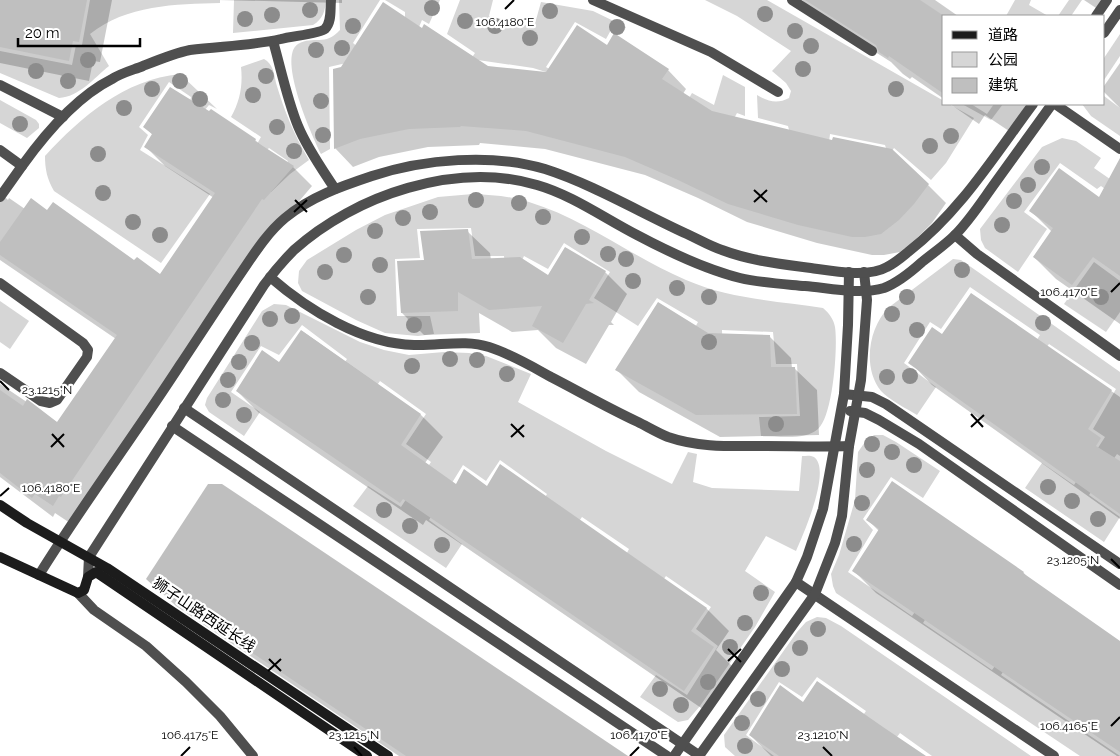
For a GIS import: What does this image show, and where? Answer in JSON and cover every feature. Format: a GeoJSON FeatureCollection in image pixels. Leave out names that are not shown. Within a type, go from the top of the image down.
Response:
{"type":"FeatureCollection","features":[{"type":"Feature","properties":{"kind":"main road","name":"狮子山路西延长线"},"geometry":{"type":"LineString","coordinates":[[0,505],[27,523],[108,568],[388,756]]}},
{"type":"Feature","properties":{"kind":"main road"},"geometry":{"type":"LineString","coordinates":[[0,557],[78,593],[84,590],[88,576]]}},
{"type":"Feature","properties":{"kind":"main road","name":"狮子山路西延长线"},"geometry":{"type":"LineString","coordinates":[[88,576],[96,572],[367,756]]}},
{"type":"Feature","properties":{"kind":"street"},"geometry":{"type":"LineString","coordinates":[[0,197],[39,142],[89,94],[112,78],[189,51],[273,40],[298,34],[315,34],[324,29],[330,22],[331,0]]}},
{"type":"Feature","properties":{"kind":"street"},"geometry":{"type":"LineString","coordinates":[[593,0],[711,52],[778,92]]}},
{"type":"Feature","properties":{"kind":"street"},"geometry":{"type":"LineString","coordinates":[[792,0],[872,52]]}},
{"type":"Feature","properties":{"kind":"street"},"geometry":{"type":"LineString","coordinates":[[1097,15],[1107,0]]}},
{"type":"Feature","properties":{"kind":"street"},"geometry":{"type":"LineString","coordinates":[[1105,32],[1120,10]]}},
{"type":"Feature","properties":{"kind":"street"},"geometry":{"type":"LineString","coordinates":[[273,40],[299,127],[315,158],[335,189]]}},
{"type":"Feature","properties":{"kind":"street"},"geometry":{"type":"LineString","coordinates":[[0,86],[63,117]]}},
{"type":"Feature","properties":{"kind":"street"},"geometry":{"type":"LineString","coordinates":[[39,575],[60,540],[144,420],[249,260],[270,233],[286,217],[335,189],[407,166],[468,160],[520,163],[573,180],[719,249],[746,258],[849,272],[879,271],[890,266],[942,222],[960,202],[1032,105]]}},
{"type":"Feature","properties":{"kind":"street"},"geometry":{"type":"LineString","coordinates":[[88,576],[89,557],[252,302],[270,277],[294,251],[317,232],[344,214],[372,200],[433,182],[489,177],[515,179],[539,185],[564,196],[676,254],[717,271],[741,278],[849,290],[865,290],[884,287],[899,279],[955,234],[972,215],[1052,105]]}},
{"type":"Feature","properties":{"kind":"street"},"geometry":{"type":"LineString","coordinates":[[1054,105],[1120,149]]}},
{"type":"Feature","properties":{"kind":"street"},"geometry":{"type":"LineString","coordinates":[[0,150],[22,166]]}},
{"type":"Feature","properties":{"kind":"street"},"geometry":{"type":"LineString","coordinates":[[955,234],[984,259],[1120,356]]}},
{"type":"Feature","properties":{"kind":"street"},"geometry":{"type":"LineString","coordinates":[[674,756],[796,582],[807,557],[823,509],[844,394],[849,272]]}},
{"type":"Feature","properties":{"kind":"street"},"geometry":{"type":"LineString","coordinates":[[184,408],[699,756],[815,594],[835,543],[842,516],[849,446],[858,396],[867,300],[864,272]]}},
{"type":"Feature","properties":{"kind":"street"},"geometry":{"type":"LineString","coordinates":[[270,277],[300,300],[327,317],[367,336],[380,341],[398,344],[416,345],[451,342],[487,346],[658,432],[681,441],[697,445],[722,446],[849,446]]}},
{"type":"Feature","properties":{"kind":"street"},"geometry":{"type":"LineString","coordinates":[[0,284],[84,343],[88,350],[87,357],[57,400],[50,403],[41,401],[0,373]]}},
{"type":"Feature","properties":{"kind":"street"},"geometry":{"type":"LineString","coordinates":[[844,394],[872,397],[886,404],[1120,564]]}},
{"type":"Feature","properties":{"kind":"street"},"geometry":{"type":"LineString","coordinates":[[841,410],[865,413],[919,444],[1120,585]]}},
{"type":"Feature","properties":{"kind":"street"},"geometry":{"type":"LineString","coordinates":[[172,426],[666,756]]}},
{"type":"Feature","properties":{"kind":"street"},"geometry":{"type":"LineString","coordinates":[[796,582],[1054,756]]}},
{"type":"Feature","properties":{"kind":"street"},"geometry":{"type":"LineString","coordinates":[[78,593],[94,610],[146,646],[186,682],[220,716],[253,756]]}},
{"type":"Feature","properties":{"kind":"green space"},"geometry":{"type":"Polygon","coordinates":[[[90,0],[220,0],[220,3],[152,8],[119,17],[104,24],[90,34],[109,66],[80,91],[66,97],[59,98],[0,73],[0,51],[72,65],[76,45],[82,45],[90,0]]]}},
{"type":"Feature","properties":{"kind":"green space"},"geometry":{"type":"Polygon","coordinates":[[[234,0],[326,0],[323,14],[313,25],[233,33],[234,0]]]}},
{"type":"Feature","properties":{"kind":"green space"},"geometry":{"type":"Polygon","coordinates":[[[339,0],[380,0],[353,43],[360,49],[355,61],[329,67],[330,149],[321,154],[298,97],[291,64],[293,52],[298,44],[309,40],[324,40],[335,35],[340,30],[339,0]]]}},
{"type":"Feature","properties":{"kind":"green space"},"geometry":{"type":"Polygon","coordinates":[[[385,0],[440,0],[429,24],[422,20],[419,27],[405,18],[405,12],[385,0]]]}},
{"type":"Feature","properties":{"kind":"green space"},"geometry":{"type":"Polygon","coordinates":[[[460,0],[493,0],[489,16],[534,27],[541,2],[593,11],[626,27],[622,34],[611,30],[606,39],[575,22],[546,67],[562,77],[533,68],[471,59],[475,53],[447,34],[460,0]]]}},
{"type":"Feature","properties":{"kind":"green space"},"geometry":{"type":"Polygon","coordinates":[[[705,0],[767,0],[942,100],[942,105],[951,105],[974,118],[946,163],[931,180],[894,148],[890,154],[885,145],[830,134],[829,142],[790,134],[788,126],[758,118],[757,95],[773,101],[789,98],[791,91],[786,83],[772,71],[791,51],[737,16],[705,0]]]}},
{"type":"Feature","properties":{"kind":"green space"},"geometry":{"type":"Polygon","coordinates":[[[1015,0],[1031,0],[1029,5],[1046,15],[1007,15],[1015,0]]]}},
{"type":"Feature","properties":{"kind":"green space"},"geometry":{"type":"Polygon","coordinates":[[[1069,0],[1082,0],[1072,15],[1059,15],[1069,0]]]}},
{"type":"Feature","properties":{"kind":"green space"},"geometry":{"type":"Polygon","coordinates":[[[1120,34],[1120,56],[1105,78],[1105,56],[1120,34]]]}},
{"type":"Feature","properties":{"kind":"green space"},"geometry":{"type":"Polygon","coordinates":[[[264,59],[273,69],[286,113],[309,160],[290,174],[271,192],[269,191],[288,161],[269,148],[267,150],[257,144],[261,137],[231,117],[240,93],[241,67],[264,59]]]}},
{"type":"Feature","properties":{"kind":"green space"},"geometry":{"type":"Polygon","coordinates":[[[180,74],[217,109],[209,105],[204,111],[190,102],[191,97],[169,82],[139,127],[148,135],[140,150],[210,194],[161,263],[54,191],[47,174],[45,156],[74,127],[105,102],[140,84],[180,74]]]}},
{"type":"Feature","properties":{"kind":"green space"},"geometry":{"type":"Polygon","coordinates":[[[723,75],[745,87],[745,116],[737,113],[731,124],[681,112],[692,93],[714,105],[723,75]]]}},
{"type":"Feature","properties":{"kind":"green space"},"geometry":{"type":"Polygon","coordinates":[[[1105,97],[1120,108],[1120,136],[1091,116],[1083,105],[1105,105],[1105,97]]]}},
{"type":"Feature","properties":{"kind":"green space"},"geometry":{"type":"Polygon","coordinates":[[[0,100],[36,120],[39,128],[27,138],[0,123],[0,100]]]}},
{"type":"Feature","properties":{"kind":"green space"},"geometry":{"type":"Polygon","coordinates":[[[964,105],[973,105],[987,114],[993,105],[1002,105],[991,120],[964,105]]]}},
{"type":"Feature","properties":{"kind":"green space"},"geometry":{"type":"Polygon","coordinates":[[[1062,138],[1076,141],[1101,158],[1094,168],[1120,186],[1120,200],[1101,186],[1097,189],[1060,163],[1024,212],[1047,229],[1018,272],[985,248],[981,240],[980,229],[1042,147],[1062,138]]]}},
{"type":"Feature","properties":{"kind":"green space"},"geometry":{"type":"Polygon","coordinates":[[[473,194],[515,198],[550,209],[589,228],[666,271],[703,286],[737,295],[823,308],[834,322],[836,337],[831,396],[823,422],[818,429],[806,435],[791,437],[761,436],[759,417],[800,416],[797,364],[776,364],[773,332],[722,330],[723,363],[682,352],[698,322],[657,298],[638,326],[594,298],[610,272],[564,243],[548,269],[524,256],[507,292],[504,256],[475,256],[471,228],[417,229],[420,258],[395,259],[397,316],[430,316],[434,334],[418,336],[385,333],[302,291],[298,283],[299,271],[307,260],[356,230],[385,215],[438,197],[473,194]]]}},
{"type":"Feature","properties":{"kind":"green space"},"geometry":{"type":"Polygon","coordinates":[[[953,259],[961,260],[1120,372],[1120,456],[1117,454],[1089,495],[1120,517],[1104,542],[1025,488],[1042,463],[1074,485],[1105,437],[1093,429],[1116,389],[1049,344],[1021,381],[1013,376],[1040,335],[970,287],[941,329],[930,322],[904,363],[936,387],[917,415],[884,394],[875,381],[871,371],[870,348],[872,337],[881,316],[888,308],[953,259]]]}},
{"type":"Feature","properties":{"kind":"green space"},"geometry":{"type":"Polygon","coordinates":[[[1094,262],[1120,281],[1120,312],[1106,332],[1064,304],[1094,262]]]}},
{"type":"Feature","properties":{"kind":"green space"},"geometry":{"type":"Polygon","coordinates":[[[0,301],[29,321],[10,349],[0,342],[0,301]]]}},
{"type":"Feature","properties":{"kind":"green space"},"geometry":{"type":"Polygon","coordinates":[[[274,304],[286,305],[360,342],[384,350],[409,355],[444,352],[469,353],[486,356],[531,374],[518,402],[606,451],[672,484],[688,452],[697,454],[693,482],[712,488],[799,491],[802,456],[814,457],[819,464],[818,488],[810,518],[796,551],[766,536],[745,571],[775,592],[755,627],[700,706],[688,720],[678,722],[640,697],[656,675],[687,695],[718,646],[696,629],[711,607],[666,576],[651,597],[617,572],[629,549],[582,517],[567,538],[535,515],[547,494],[500,460],[486,481],[463,465],[429,520],[462,544],[446,568],[353,506],[368,486],[401,507],[431,462],[406,444],[426,414],[380,381],[358,412],[327,389],[347,359],[302,325],[279,355],[261,346],[231,392],[260,412],[244,436],[209,412],[205,405],[207,398],[262,311],[274,304]]]}},
{"type":"Feature","properties":{"kind":"green space"},"geometry":{"type":"Polygon","coordinates":[[[874,435],[883,435],[896,442],[940,471],[923,498],[891,477],[863,519],[873,530],[848,572],[912,616],[941,576],[949,581],[923,623],[992,670],[1022,630],[1027,634],[1001,675],[1076,726],[1106,687],[1111,691],[1083,731],[1120,756],[1080,756],[836,593],[831,574],[839,555],[855,500],[858,452],[865,442],[874,435]]]}},
{"type":"Feature","properties":{"kind":"green space"},"geometry":{"type":"Polygon","coordinates":[[[817,617],[826,618],[841,626],[1031,756],[932,756],[900,733],[883,755],[851,732],[866,711],[817,677],[802,697],[779,682],[746,735],[774,756],[735,756],[725,747],[724,735],[797,632],[806,622],[817,617]]]}},
{"type":"Feature","properties":{"kind":"building"},"geometry":{"type":"Polygon","coordinates":[[[0,0],[87,0],[79,42],[73,41],[69,61],[0,47],[0,0]]]}},
{"type":"Feature","properties":{"kind":"building"},"geometry":{"type":"Polygon","coordinates":[[[805,0],[920,0],[942,15],[942,93],[889,56],[888,58],[879,52],[876,45],[805,0]]]}},
{"type":"Feature","properties":{"kind":"building"},"geometry":{"type":"Polygon","coordinates":[[[383,2],[422,28],[424,24],[488,66],[546,72],[577,25],[607,45],[614,33],[669,69],[662,79],[712,111],[832,140],[833,137],[892,149],[929,184],[899,220],[881,234],[852,237],[798,225],[728,204],[625,157],[526,131],[461,126],[409,129],[360,139],[334,149],[333,69],[341,67],[383,2]]]}},
{"type":"Feature","properties":{"kind":"building"},"geometry":{"type":"Polygon","coordinates":[[[170,87],[209,111],[211,109],[294,166],[264,200],[262,199],[61,497],[59,496],[53,506],[35,494],[32,498],[0,473],[0,390],[23,406],[27,399],[57,422],[117,335],[0,255],[0,242],[31,198],[47,210],[53,202],[134,260],[137,257],[160,274],[215,193],[144,147],[152,134],[143,127],[170,87]]]}},
{"type":"Feature","properties":{"kind":"building"},"geometry":{"type":"Polygon","coordinates":[[[1120,158],[1120,276],[1093,257],[1072,285],[1033,257],[1053,228],[1029,211],[1059,168],[1099,197],[1120,158]]]}},
{"type":"Feature","properties":{"kind":"building"},"geometry":{"type":"Polygon","coordinates":[[[468,229],[472,259],[520,257],[548,275],[565,247],[606,271],[589,300],[594,303],[586,304],[563,343],[532,326],[542,306],[489,310],[458,292],[458,311],[401,313],[397,261],[424,260],[420,231],[468,229]]]}},
{"type":"Feature","properties":{"kind":"building"},"geometry":{"type":"Polygon","coordinates":[[[971,293],[1112,390],[1088,429],[1101,438],[1096,446],[1120,461],[1120,514],[908,363],[932,327],[942,334],[971,293]]]}},
{"type":"Feature","properties":{"kind":"building"},"geometry":{"type":"Polygon","coordinates":[[[658,302],[708,333],[770,335],[771,367],[795,367],[797,414],[696,415],[615,370],[658,302]]]}},
{"type":"Feature","properties":{"kind":"building"},"geometry":{"type":"Polygon","coordinates":[[[301,330],[421,414],[401,445],[456,484],[464,469],[487,486],[500,464],[707,608],[691,631],[714,647],[684,691],[403,499],[400,503],[236,391],[262,350],[279,362],[301,330]]]}},
{"type":"Feature","properties":{"kind":"building"},"geometry":{"type":"Polygon","coordinates":[[[892,481],[1120,641],[1120,752],[852,571],[879,529],[866,520],[892,481]]]}},
{"type":"Feature","properties":{"kind":"building"},"geometry":{"type":"Polygon","coordinates":[[[208,484],[222,484],[628,756],[406,756],[157,589],[146,579],[208,484]]]}},
{"type":"Feature","properties":{"kind":"building"},"geometry":{"type":"Polygon","coordinates":[[[817,681],[926,756],[779,756],[749,735],[780,685],[803,702],[817,681]]]}}]}
